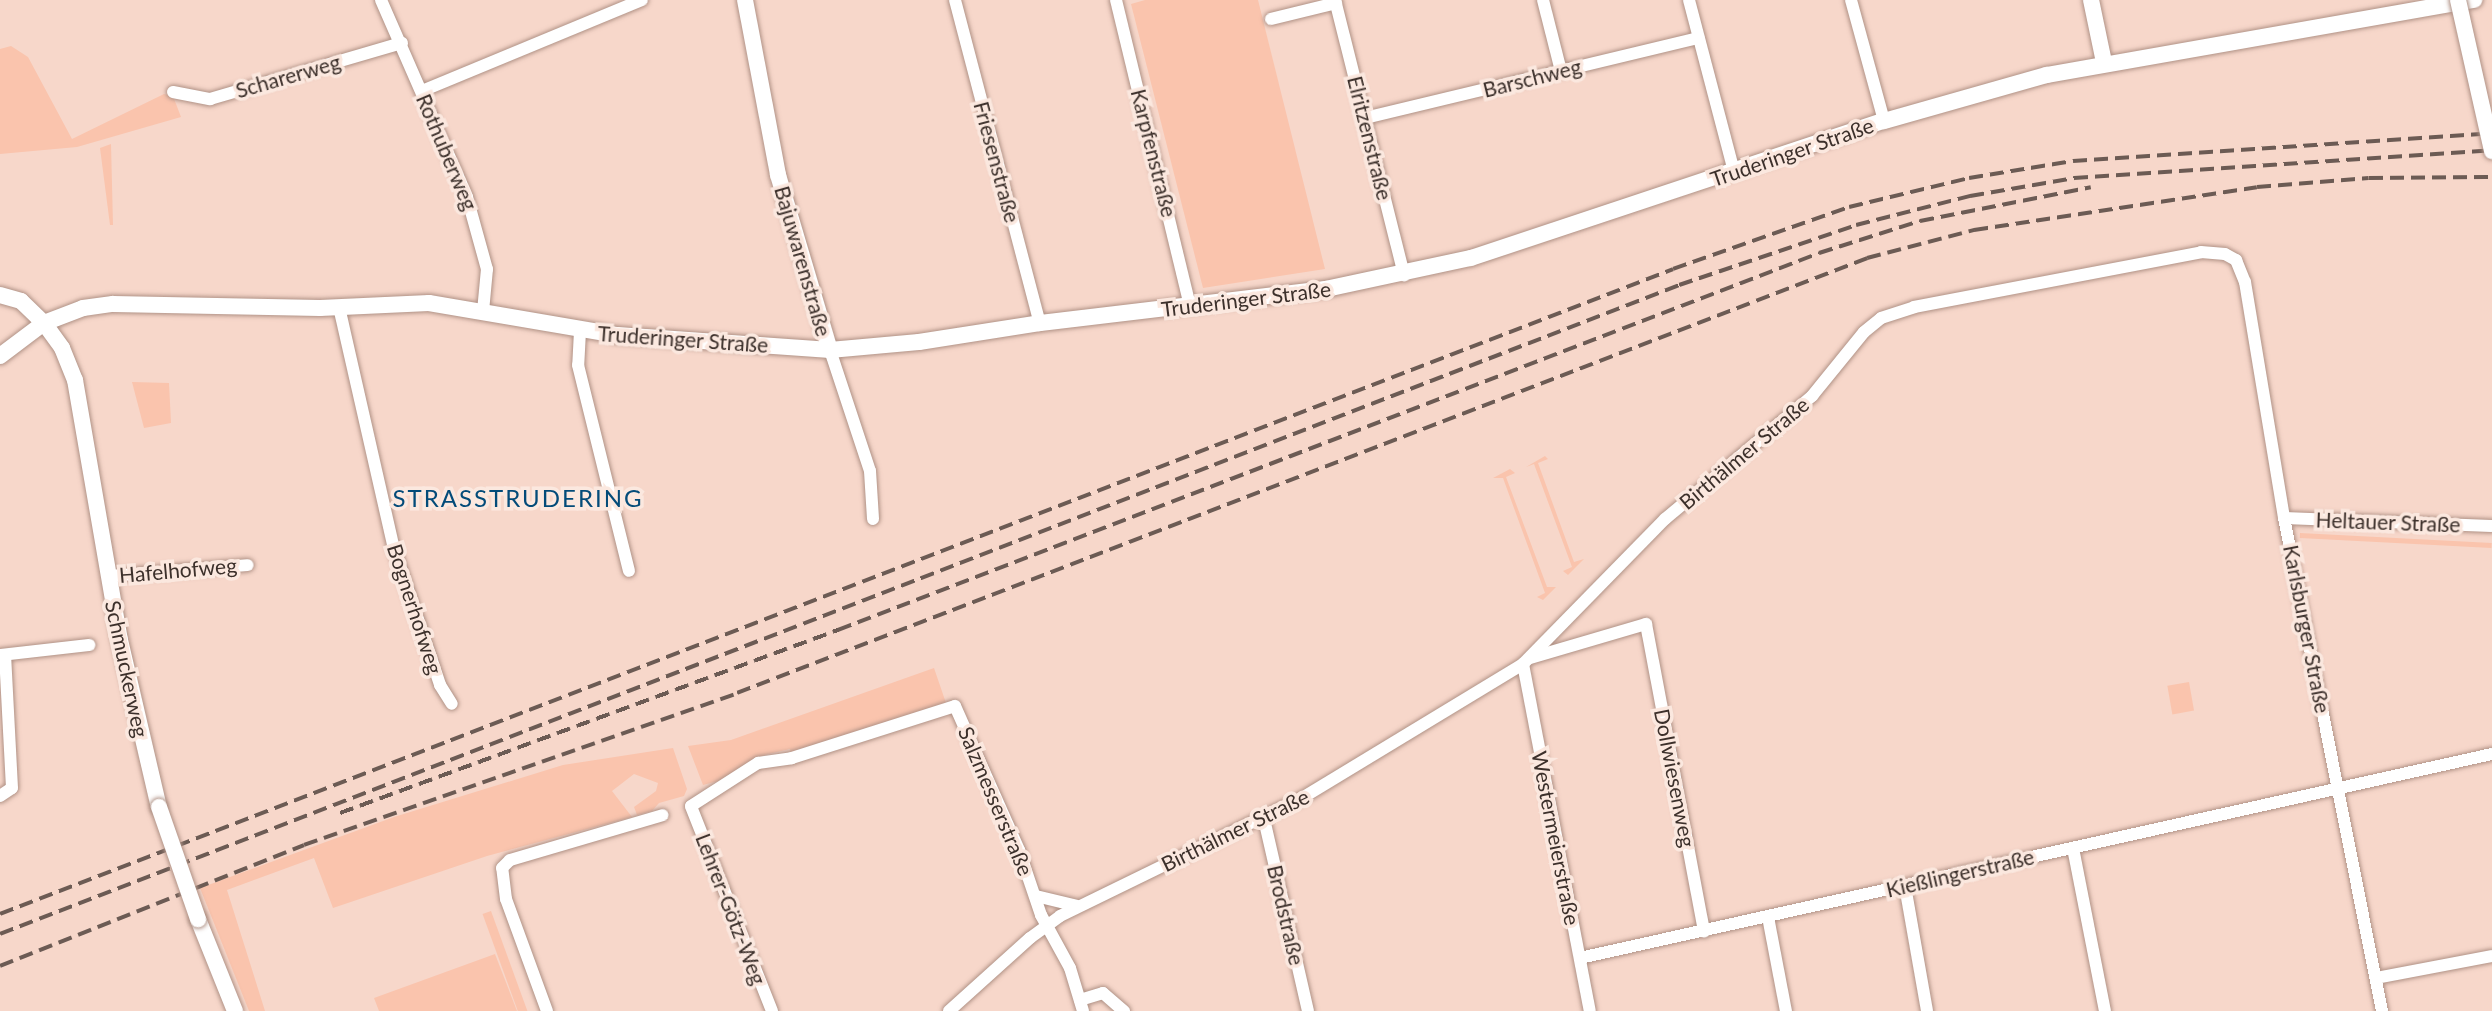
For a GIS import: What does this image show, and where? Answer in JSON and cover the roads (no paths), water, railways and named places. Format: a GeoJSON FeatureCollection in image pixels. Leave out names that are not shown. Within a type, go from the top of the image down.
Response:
{"type":"FeatureCollection","features":[{"type":"Feature","properties":{"kind":"street","name":"Rothuberweg"},"geometry":{"type":"LineString","coordinates":[[381,0],[402,43],[478,228],[487,269],[483,311]]}},
{"type":"Feature","properties":{"kind":"street"},"geometry":{"type":"LineString","coordinates":[[422,91],[642,0]]}},
{"type":"Feature","properties":{"kind":"street","name":"Bajuwarenstraße"},"geometry":{"type":"LineString","coordinates":[[745,0],[778,175],[830,350],[870,471],[873,519]]}},
{"type":"Feature","properties":{"kind":"street","name":"Friesenstraße"},"geometry":{"type":"LineString","coordinates":[[955,0],[1041,323]]}},
{"type":"Feature","properties":{"kind":"street","name":"Karpfenstraße"},"geometry":{"type":"LineString","coordinates":[[1116,0],[1190,306]]}},
{"type":"Feature","properties":{"kind":"street"},"geometry":{"type":"LineString","coordinates":[[1543,0],[1561,71]]}},
{"type":"Feature","properties":{"kind":"street"},"geometry":{"type":"LineString","coordinates":[[1689,0],[1734,171]]}},
{"type":"Feature","properties":{"kind":"street"},"geometry":{"type":"LineString","coordinates":[[1851,0],[1884,121]]}},
{"type":"Feature","properties":{"kind":"street"},"geometry":{"type":"LineString","coordinates":[[2091,0],[2104,62]]}},
{"type":"Feature","properties":{"kind":"street"},"geometry":{"type":"LineString","coordinates":[[2458,0],[2492,151]]}},
{"type":"Feature","properties":{"kind":"street","name":"Truderinger Straße"},"geometry":{"type":"LineString","coordinates":[[0,356],[44,323],[83,308],[113,304],[339,307],[410,302],[483,311],[580,331],[830,350],[919,342],[1041,323],[1190,306],[1404,275],[1562,230],[1884,121],[2104,62],[2474,0]]}},
{"type":"Feature","properties":{"kind":"street"},"geometry":{"type":"LineString","coordinates":[[1271,19],[1336,1]]}},
{"type":"Feature","properties":{"kind":"street","name":"Elritzenstraße"},"geometry":{"type":"LineString","coordinates":[[1336,1],[1404,275]]}},
{"type":"Feature","properties":{"kind":"street","name":"Barschweg"},"geometry":{"type":"LineString","coordinates":[[1365,118],[1699,38]]}},
{"type":"Feature","properties":{"kind":"street","name":"Scharerweg"},"geometry":{"type":"LineString","coordinates":[[173,92],[210,99],[402,43]]}},
{"type":"Feature","properties":{"kind":"street","name":"Birthälmer Straße"},"geometry":{"type":"LineString","coordinates":[[949,1011],[1048,924],[1078,906],[1264,818],[1526,662],[1665,519],[1812,396],[1864,332],[1881,318],[1914,307],[2106,270],[2201,253],[2225,254]]}},
{"type":"Feature","properties":{"kind":"street","name":"Karlsburger Straße"},"geometry":{"type":"LineString","coordinates":[[2225,254],[2236,260],[2245,282],[2284,518],[2382,1011]]}},
{"type":"Feature","properties":{"kind":"street","name":"Schmuckerweg"},"geometry":{"type":"LineString","coordinates":[[0,295],[21,301],[44,323],[62,348],[75,380],[109,576],[159,807],[198,919],[235,1011]]}},
{"type":"Feature","properties":{"kind":"street","name":"Bognerhofweg"},"geometry":{"type":"LineString","coordinates":[[339,307],[393,545],[440,685],[452,704]]}},
{"type":"Feature","properties":{"kind":"street"},"geometry":{"type":"LineString","coordinates":[[580,331],[578,365],[629,571]]}},
{"type":"Feature","properties":{"kind":"street","name":"Heltauer Straße"},"geometry":{"type":"LineString","coordinates":[[2284,518],[2492,526]]}},
{"type":"Feature","properties":{"kind":"street","name":"Hafelhofweg"},"geometry":{"type":"LineString","coordinates":[[109,576],[248,565]]}},
{"type":"Feature","properties":{"kind":"street","name":"Birthälmer Straße"},"geometry":{"type":"LineString","coordinates":[[1526,662],[1542,658],[1579,641],[1646,624]]}},
{"type":"Feature","properties":{"kind":"street","name":"Dollwiesenweg"},"geometry":{"type":"LineString","coordinates":[[1646,624],[1704,932]]}},
{"type":"Feature","properties":{"kind":"street"},"geometry":{"type":"LineString","coordinates":[[1563,625],[1579,641]]}},
{"type":"Feature","properties":{"kind":"street"},"geometry":{"type":"LineString","coordinates":[[0,796],[12,788],[2,655],[89,645]]}},
{"type":"Feature","properties":{"kind":"street","name":"Westermeierstraße"},"geometry":{"type":"LineString","coordinates":[[1526,662],[1590,1011]]}},
{"type":"Feature","properties":{"kind":"street","name":"Salzmesserstraße"},"geometry":{"type":"LineString","coordinates":[[691,806],[758,763],[792,758],[955,706],[1082,1005]]}},
{"type":"Feature","properties":{"kind":"street","name":"Kießlingerstraße"},"geometry":{"type":"LineString","coordinates":[[1580,958],[2338,786],[2492,754]]}},
{"type":"Feature","properties":{"kind":"street","name":"Lehrer-Götz-Weg"},"geometry":{"type":"LineString","coordinates":[[691,806],[772,1011]]}},
{"type":"Feature","properties":{"kind":"street"},"geometry":{"type":"LineString","coordinates":[[547,1011],[506,899],[502,868],[510,860],[663,815]]}},
{"type":"Feature","properties":{"kind":"street","name":"Brodstraße"},"geometry":{"type":"LineString","coordinates":[[1264,818],[1308,1011]]}},
{"type":"Feature","properties":{"kind":"street"},"geometry":{"type":"LineString","coordinates":[[2073,848],[2105,1011]]}},
{"type":"Feature","properties":{"kind":"street"},"geometry":{"type":"LineString","coordinates":[[1905,886],[1927,1011]]}},
{"type":"Feature","properties":{"kind":"street","name":"Salzmesserstraße"},"geometry":{"type":"LineString","coordinates":[[1036,895],[1078,906]]}},
{"type":"Feature","properties":{"kind":"street"},"geometry":{"type":"LineString","coordinates":[[1768,917],[1786,1011]]}},
{"type":"Feature","properties":{"kind":"street"},"geometry":{"type":"LineString","coordinates":[[2376,978],[2492,956]]}},
{"type":"Feature","properties":{"kind":"street"},"geometry":{"type":"LineString","coordinates":[[1082,1005],[1103,993],[1124,1011]]}},
{"type":"Feature","properties":{"kind":"railway"},"geometry":{"type":"LineString","coordinates":[[0,914],[1673,269],[1849,207],[1969,178],[2073,161],[2492,133]]}},
{"type":"Feature","properties":{"kind":"railway"},"geometry":{"type":"LineString","coordinates":[[0,934],[1679,285],[1856,225],[1970,196],[2074,178],[2492,150]]}},
{"type":"Feature","properties":{"kind":"railway"},"geometry":{"type":"LineString","coordinates":[[0,966],[304,845],[737,693],[1867,258],[1974,230],[2257,187],[2369,178],[2492,177]]}},
{"type":"Feature","properties":{"kind":"railway"},"geometry":{"type":"LineString","coordinates":[[340,813],[838,630],[1819,253],[1920,221],[2091,187]]}},
{"type":"Feature","properties":{"kind":"district","name":"STRASSTRUDERING"},"geometry":{"type":"Point","coordinates":[518,498]}}]}
